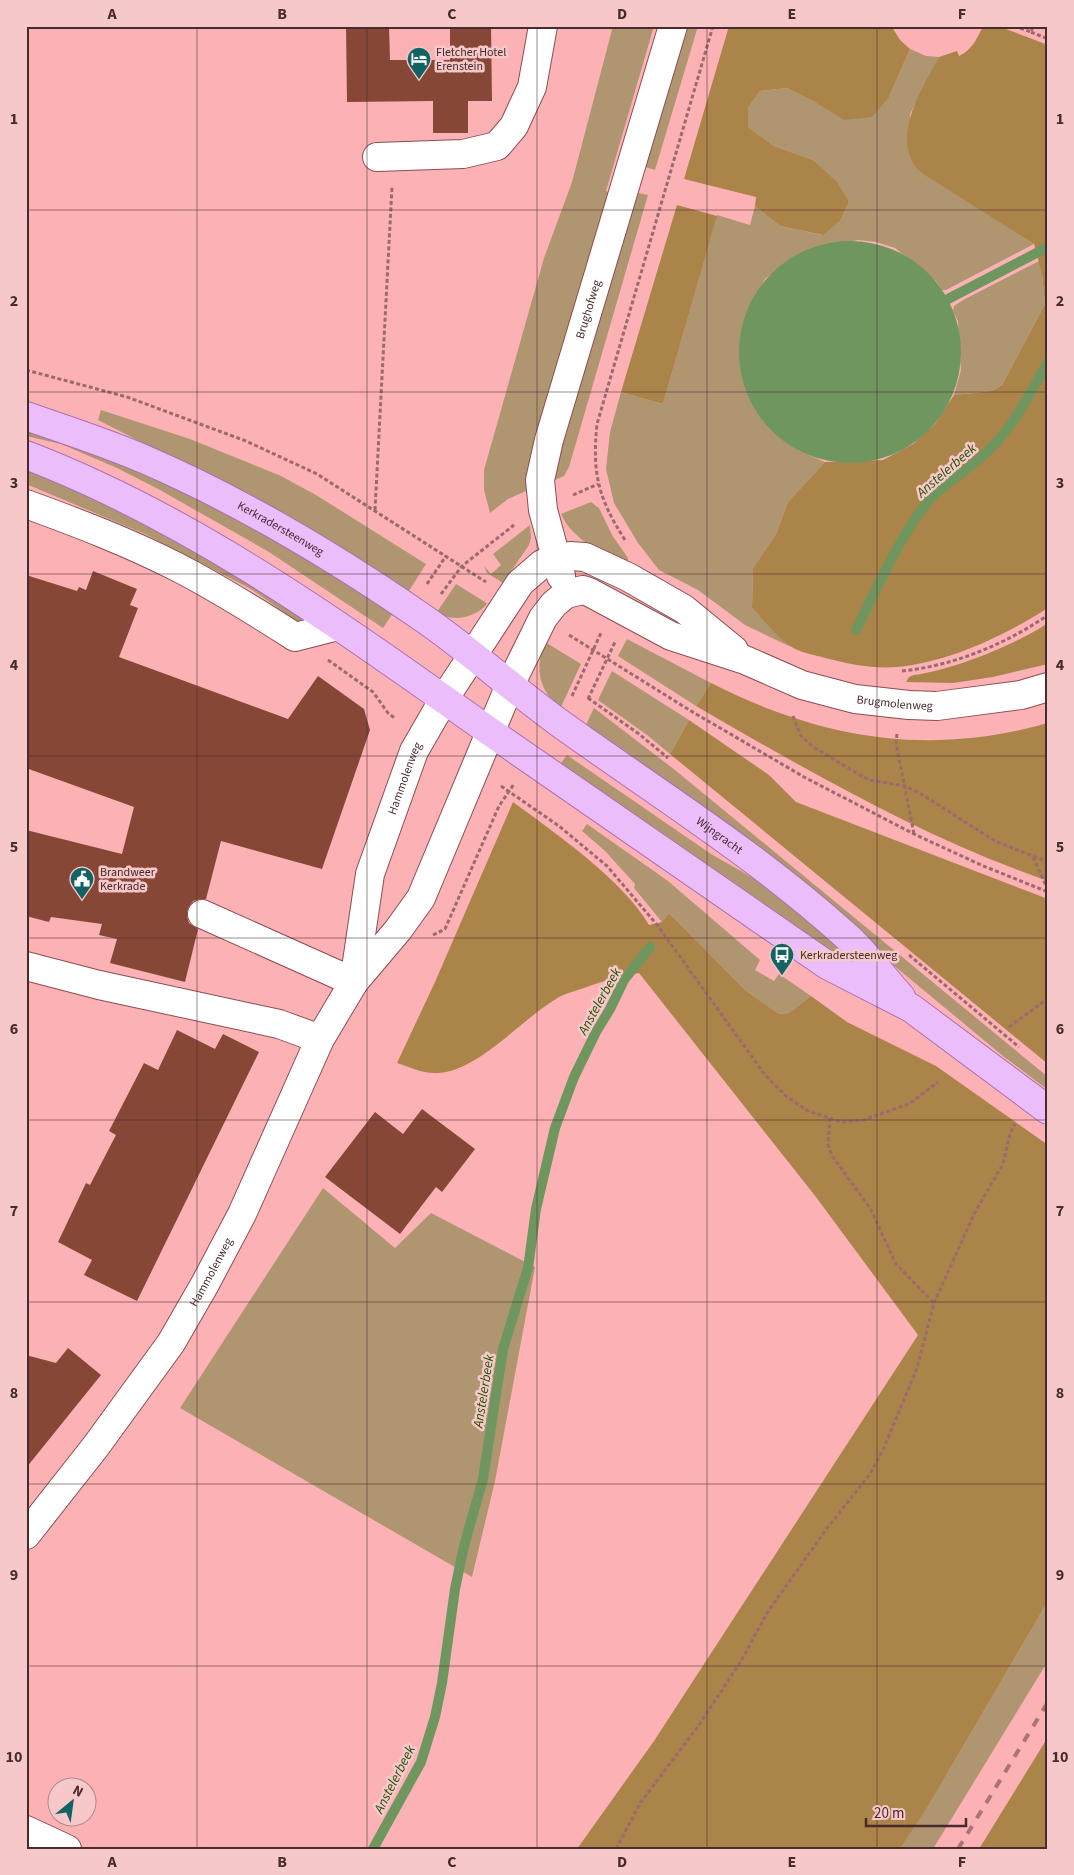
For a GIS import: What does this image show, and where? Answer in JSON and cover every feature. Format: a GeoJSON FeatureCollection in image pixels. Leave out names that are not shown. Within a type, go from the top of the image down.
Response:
{"type":"FeatureCollection","features":[{"type":"Feature","properties":{"kind":"main road","name":"Kerkradersteenweg"},"geometry":{"type":"LineString","coordinates":[[26,416],[144,459],[204,486],[266,519],[424,618],[510,685]]}},
{"type":"Feature","properties":{"kind":"main road"},"geometry":{"type":"LineString","coordinates":[[26,455],[53,465],[144,508],[237,560],[338,626],[490,731]]}},
{"type":"Feature","properties":{"kind":"main road","name":"Wijngracht"},"geometry":{"type":"LineString","coordinates":[[510,685],[558,722],[703,822],[775,877],[846,935],[911,1008]]}},
{"type":"Feature","properties":{"kind":"main road","name":"Wijngracht"},"geometry":{"type":"LineString","coordinates":[[490,731],[827,965],[911,1008],[1040,1104]]}},
{"type":"Feature","properties":{"kind":"street"},"geometry":{"type":"LineString","coordinates":[[385,157],[463,154],[497,146],[514,126],[532,87],[543,26]]}},
{"type":"Feature","properties":{"kind":"street","name":"Brughofweg"},"geometry":{"type":"LineString","coordinates":[[566,594],[543,510],[540,480],[549,440],[673,26]]}},
{"type":"Feature","properties":{"kind":"street"},"geometry":{"type":"LineString","coordinates":[[26,504],[90,527],[176,567],[239,601],[295,636],[338,626]]}},
{"type":"Feature","properties":{"kind":"street","name":"Brugmolenweg"},"geometry":{"type":"LineString","coordinates":[[510,598],[520,583],[542,564],[570,556],[585,557],[628,577],[684,610],[745,660]]}},
{"type":"Feature","properties":{"kind":"street","name":"Brugmolenweg"},"geometry":{"type":"LineString","coordinates":[[566,594],[583,590],[671,636],[745,660],[824,692],[855,699],[937,706],[1020,695],[1048,687]]}},
{"type":"Feature","properties":{"kind":"street"},"geometry":{"type":"LineString","coordinates":[[510,685],[543,618],[554,604],[566,594]]}},
{"type":"Feature","properties":{"kind":"street","name":"Hammolenweg"},"geometry":{"type":"LineString","coordinates":[[354,982],[370,874],[412,756],[444,699],[510,598]]}},
{"type":"Feature","properties":{"kind":"street","name":"Hammolenweg"},"geometry":{"type":"LineString","coordinates":[[26,1535],[96,1446],[171,1343],[205,1284],[242,1214],[320,1039],[354,982],[398,930],[421,898],[510,685]]}},
{"type":"Feature","properties":{"kind":"street"},"geometry":{"type":"LineString","coordinates":[[202,914],[354,982]]}},
{"type":"Feature","properties":{"kind":"street"},"geometry":{"type":"LineString","coordinates":[[26,966],[99,985],[279,1024],[320,1039]]}},
{"type":"Feature","properties":{"kind":"street"},"geometry":{"type":"LineString","coordinates":[[26,1830],[67,1849]]}},
{"type":"Feature","properties":{"kind":"path"},"geometry":{"type":"LineString","coordinates":[[626,542],[605,505],[598,484],[595,445],[597,424],[713,26]]}},
{"type":"Feature","properties":{"kind":"path"},"geometry":{"type":"LineString","coordinates":[[1014,26],[1048,39]]}},
{"type":"Feature","properties":{"kind":"path"},"geometry":{"type":"LineString","coordinates":[[1031,32],[1033,26]]}},
{"type":"Feature","properties":{"kind":"path"},"geometry":{"type":"LineString","coordinates":[[375,511],[385,157]]}},
{"type":"Feature","properties":{"kind":"path"},"geometry":{"type":"LineString","coordinates":[[26,370],[127,397],[246,441],[317,474],[510,598]]}},
{"type":"Feature","properties":{"kind":"path"},"geometry":{"type":"LineString","coordinates":[[914,834],[896,743],[899,704],[898,671],[922,668],[970,654],[1025,629],[1048,615]]}},
{"type":"Feature","properties":{"kind":"path"},"geometry":{"type":"LineString","coordinates":[[295,636],[374,692],[388,712],[421,738]]}},
{"type":"Feature","properties":{"kind":"path"},"geometry":{"type":"LineString","coordinates":[[593,650],[691,711],[804,777],[914,834],[981,865],[1048,891]]}},
{"type":"Feature","properties":{"kind":"path"},"geometry":{"type":"LineString","coordinates":[[798,683],[791,711],[801,736],[812,746],[869,780],[905,786],[921,794],[995,841],[1048,862]]}},
{"type":"Feature","properties":{"kind":"path"},"geometry":{"type":"LineString","coordinates":[[444,929],[499,806],[509,791],[559,826],[607,866],[658,926],[765,1074],[786,1096],[808,1111],[842,1122],[863,1120],[909,1104],[938,1082]]}},
{"type":"Feature","properties":{"kind":"path"},"geometry":{"type":"LineString","coordinates":[[1033,857],[1048,891]]}},
{"type":"Feature","properties":{"kind":"path"},"geometry":{"type":"LineString","coordinates":[[1009,1027],[1048,998]]}},
{"type":"Feature","properties":{"kind":"path"},"geometry":{"type":"LineString","coordinates":[[616,1849],[641,1802],[699,1726],[741,1661],[767,1613],[825,1531],[870,1474],[883,1450],[918,1368],[934,1303],[975,1212],[1003,1164],[1010,1134],[1040,1104]]}},
{"type":"Feature","properties":{"kind":"path"},"geometry":{"type":"LineString","coordinates":[[830,1118],[828,1144],[832,1156],[870,1208],[896,1264],[934,1303]]}},
{"type":"Feature","properties":{"kind":"shaded area"},"geometry":{"type":"Polygon","coordinates":[[[613,26],[654,26],[606,191],[610,193],[529,474],[526,491],[508,499],[490,513],[484,490],[484,470],[544,258],[572,182],[613,26]]]}},
{"type":"Feature","properties":{"kind":"shaded area"},"geometry":{"type":"Polygon","coordinates":[[[683,26],[698,26],[655,170],[642,166],[683,26]]]}},
{"type":"Feature","properties":{"kind":"shaded area"},"geometry":{"type":"Polygon","coordinates":[[[729,26],[887,26],[888,29],[892,27],[900,40],[910,49],[889,97],[872,117],[844,120],[787,88],[760,91],[748,108],[748,127],[774,146],[813,160],[837,182],[849,202],[840,221],[823,235],[780,226],[755,206],[756,197],[684,179],[729,26]]]}},
{"type":"Feature","properties":{"kind":"shaded area"},"geometry":{"type":"Polygon","coordinates":[[[983,26],[998,26],[1048,45],[1048,608],[995,638],[956,654],[917,664],[897,667],[870,667],[807,653],[793,648],[780,638],[752,608],[753,568],[776,534],[788,502],[825,462],[883,460],[913,444],[935,424],[954,395],[992,391],[1002,385],[1045,304],[1042,274],[1034,244],[923,174],[914,164],[908,150],[907,137],[913,108],[939,57],[957,51],[959,56],[964,54],[974,44],[983,26]]]}},
{"type":"Feature","properties":{"kind":"shaded area"},"geometry":{"type":"Polygon","coordinates":[[[910,49],[926,56],[939,57],[910,114],[913,163],[924,174],[1034,244],[946,290],[942,290],[936,281],[895,248],[876,242],[858,240],[798,254],[765,279],[746,315],[798,450],[825,462],[788,502],[776,534],[753,568],[752,608],[791,647],[745,625],[698,590],[659,570],[638,543],[614,503],[606,469],[610,432],[621,392],[663,404],[717,215],[750,225],[755,206],[780,226],[822,235],[840,221],[849,202],[813,160],[774,146],[748,127],[748,108],[760,91],[787,88],[815,102],[889,97],[910,49]]]}},
{"type":"Feature","properties":{"kind":"shaded area"},"geometry":{"type":"Polygon","coordinates":[[[634,192],[648,195],[569,467],[564,476],[553,481],[555,463],[634,192]]]}},
{"type":"Feature","properties":{"kind":"shaded area"},"geometry":{"type":"Polygon","coordinates":[[[677,205],[717,216],[663,404],[621,392],[677,205]]]}},
{"type":"Feature","properties":{"kind":"shaded area"},"geometry":{"type":"Polygon","coordinates":[[[839,241],[861,241],[893,249],[929,273],[953,309],[959,330],[961,352],[959,374],[953,395],[929,431],[893,455],[861,463],[839,463],[807,455],[779,438],[764,423],[747,395],[739,363],[739,341],[747,309],[764,281],[779,266],[807,249],[839,241]]]}},
{"type":"Feature","properties":{"kind":"shaded area"},"geometry":{"type":"Polygon","coordinates":[[[1045,258],[1042,274],[1045,304],[1002,385],[992,391],[954,395],[961,370],[958,321],[953,311],[954,306],[1045,258]]]}},
{"type":"Feature","properties":{"kind":"shaded area"},"geometry":{"type":"Polygon","coordinates":[[[101,410],[190,439],[281,476],[316,495],[426,564],[407,594],[186,465],[98,420],[101,410]]]}},
{"type":"Feature","properties":{"kind":"shaded area"},"geometry":{"type":"Polygon","coordinates":[[[26,428],[191,490],[395,610],[383,628],[269,552],[160,490],[117,468],[61,444],[26,436],[26,428]]]}},
{"type":"Feature","properties":{"kind":"shaded area"},"geometry":{"type":"Polygon","coordinates":[[[26,465],[151,523],[307,619],[298,622],[251,589],[145,534],[26,484],[26,465]]]}},
{"type":"Feature","properties":{"kind":"shaded area"},"geometry":{"type":"Polygon","coordinates":[[[591,502],[599,508],[612,535],[628,558],[628,563],[598,550],[581,539],[573,532],[561,514],[591,502]]]}},
{"type":"Feature","properties":{"kind":"shaded area"},"geometry":{"type":"Polygon","coordinates":[[[530,525],[531,538],[529,545],[503,583],[487,573],[484,566],[491,574],[501,565],[493,554],[530,525]]]}},
{"type":"Feature","properties":{"kind":"shaded area"},"geometry":{"type":"Polygon","coordinates":[[[456,584],[487,604],[470,616],[456,618],[437,612],[456,584]]]}},
{"type":"Feature","properties":{"kind":"shaded area"},"geometry":{"type":"Polygon","coordinates":[[[1048,623],[1048,664],[993,677],[953,683],[906,682],[909,677],[914,675],[947,668],[1001,648],[1048,623]]]}},
{"type":"Feature","properties":{"kind":"shaded area"},"geometry":{"type":"Polygon","coordinates":[[[627,639],[711,683],[696,706],[618,656],[627,639]]]}},
{"type":"Feature","properties":{"kind":"shaded area"},"geometry":{"type":"Polygon","coordinates":[[[545,642],[581,664],[560,709],[547,694],[540,678],[540,661],[545,642]]]}},
{"type":"Feature","properties":{"kind":"shaded area"},"geometry":{"type":"Polygon","coordinates":[[[612,671],[689,720],[670,754],[598,700],[612,671]]]}},
{"type":"Feature","properties":{"kind":"shaded area"},"geometry":{"type":"Polygon","coordinates":[[[711,683],[793,718],[834,729],[876,737],[918,740],[960,739],[1004,733],[1048,723],[1048,881],[1002,864],[912,824],[825,779],[696,706],[711,683]]]}},
{"type":"Feature","properties":{"kind":"shaded area"},"geometry":{"type":"Polygon","coordinates":[[[594,708],[675,770],[1048,1077],[1048,1090],[1003,1056],[729,829],[585,727],[594,708]]]}},
{"type":"Feature","properties":{"kind":"shaded area"},"geometry":{"type":"Polygon","coordinates":[[[689,720],[769,775],[796,802],[1048,899],[1048,1064],[670,754],[689,720]]]}},
{"type":"Feature","properties":{"kind":"shaded area"},"geometry":{"type":"Polygon","coordinates":[[[567,755],[711,854],[781,894],[860,959],[857,970],[558,767],[567,755]]]}},
{"type":"Feature","properties":{"kind":"shaded area"},"geometry":{"type":"Polygon","coordinates":[[[513,802],[606,874],[623,891],[649,925],[662,922],[669,913],[745,990],[779,1014],[789,1013],[811,996],[847,1022],[936,1066],[1048,1145],[1048,1601],[926,1810],[900,1849],[577,1849],[654,1741],[918,1335],[816,1197],[639,973],[609,980],[562,996],[543,1008],[483,1054],[468,1064],[452,1070],[437,1073],[427,1072],[397,1063],[435,982],[513,802]]]}},
{"type":"Feature","properties":{"kind":"shaded area"},"geometry":{"type":"Polygon","coordinates":[[[587,824],[668,881],[760,960],[755,970],[774,981],[779,974],[811,996],[789,1013],[779,1014],[745,990],[669,913],[662,922],[634,888],[635,884],[605,851],[582,831],[587,824]]]}},
{"type":"Feature","properties":{"kind":"shaded area"},"geometry":{"type":"Polygon","coordinates":[[[323,1188],[395,1248],[431,1213],[535,1267],[495,1481],[472,1577],[180,1408],[323,1188]]]}},
{"type":"Feature","properties":{"kind":"shaded area"},"geometry":{"type":"Polygon","coordinates":[[[1048,1601],[1048,1661],[933,1849],[900,1849],[926,1810],[1048,1601]]]}},
{"type":"Feature","properties":{"kind":"shaded area"},"geometry":{"type":"Polygon","coordinates":[[[1048,1737],[1048,1849],[979,1849],[1048,1737]]]}},
{"type":"Feature","properties":{"kind":"building","name":"Fletcher Hotel Erenstein"},"geometry":{"type":"Polygon","coordinates":[[[346,26],[389,26],[390,60],[450,60],[450,26],[491,26],[492,101],[468,101],[468,133],[433,133],[433,101],[347,102],[346,26]]]}},
{"type":"Feature","properties":{"kind":"building"},"geometry":{"type":"Polygon","coordinates":[[[93,571],[137,589],[130,605],[138,608],[119,657],[288,719],[318,676],[364,709],[370,730],[322,869],[221,841],[206,899],[193,901],[188,908],[187,916],[189,923],[198,929],[185,982],[110,963],[117,939],[99,935],[102,924],[51,917],[49,922],[26,916],[26,830],[122,854],[134,807],[26,768],[26,575],[77,591],[79,587],[86,590],[93,571]]]}},
{"type":"Feature","properties":{"kind":"building"},"geometry":{"type":"Polygon","coordinates":[[[177,1030],[215,1049],[223,1034],[259,1052],[137,1301],[84,1275],[92,1260],[58,1242],[86,1183],[90,1185],[116,1135],[109,1131],[144,1063],[158,1070],[177,1030]]]}},
{"type":"Feature","properties":{"kind":"building"},"geometry":{"type":"Polygon","coordinates":[[[422,1109],[475,1149],[442,1192],[436,1187],[400,1234],[325,1177],[375,1112],[403,1134],[422,1109]]]}},
{"type":"Feature","properties":{"kind":"building"},"geometry":{"type":"Polygon","coordinates":[[[68,1348],[101,1375],[26,1468],[26,1355],[56,1363],[68,1348]]]}},
{"type":"Feature","properties":{"kind":"waterway"},"geometry":{"type":"LineString","coordinates":[[948,299],[1048,247]]}},
{"type":"Feature","properties":{"kind":"waterway","name":"Anstelerbeek"},"geometry":{"type":"LineString","coordinates":[[856,630],[895,553],[922,509],[937,492],[983,456],[1000,439],[1022,407],[1048,362]]}},
{"type":"Feature","properties":{"kind":"waterway","name":"Anstelerbeek"},"geometry":{"type":"LineString","coordinates":[[373,1849],[421,1762],[435,1717],[442,1683],[455,1589],[464,1546],[483,1479],[503,1349],[528,1268],[536,1209],[555,1128],[574,1077],[596,1032],[624,980],[650,947]]}},
{"type":"Feature","properties":{"kind":"railway"},"geometry":{"type":"LineString","coordinates":[[958,1849],[1048,1702]]}},
{"type":"Feature","properties":{"kind":"place","name":"Fletcher Hotel Erenstein"},"geometry":{"type":"Point","coordinates":[419,80]}},
{"type":"Feature","properties":{"kind":"place","name":"Brandweer Kerkrade"},"geometry":{"type":"Point","coordinates":[82,900]}},
{"type":"Feature","properties":{"kind":"place","name":"Kerkradersteenweg"},"geometry":{"type":"Point","coordinates":[782,976]}}]}
